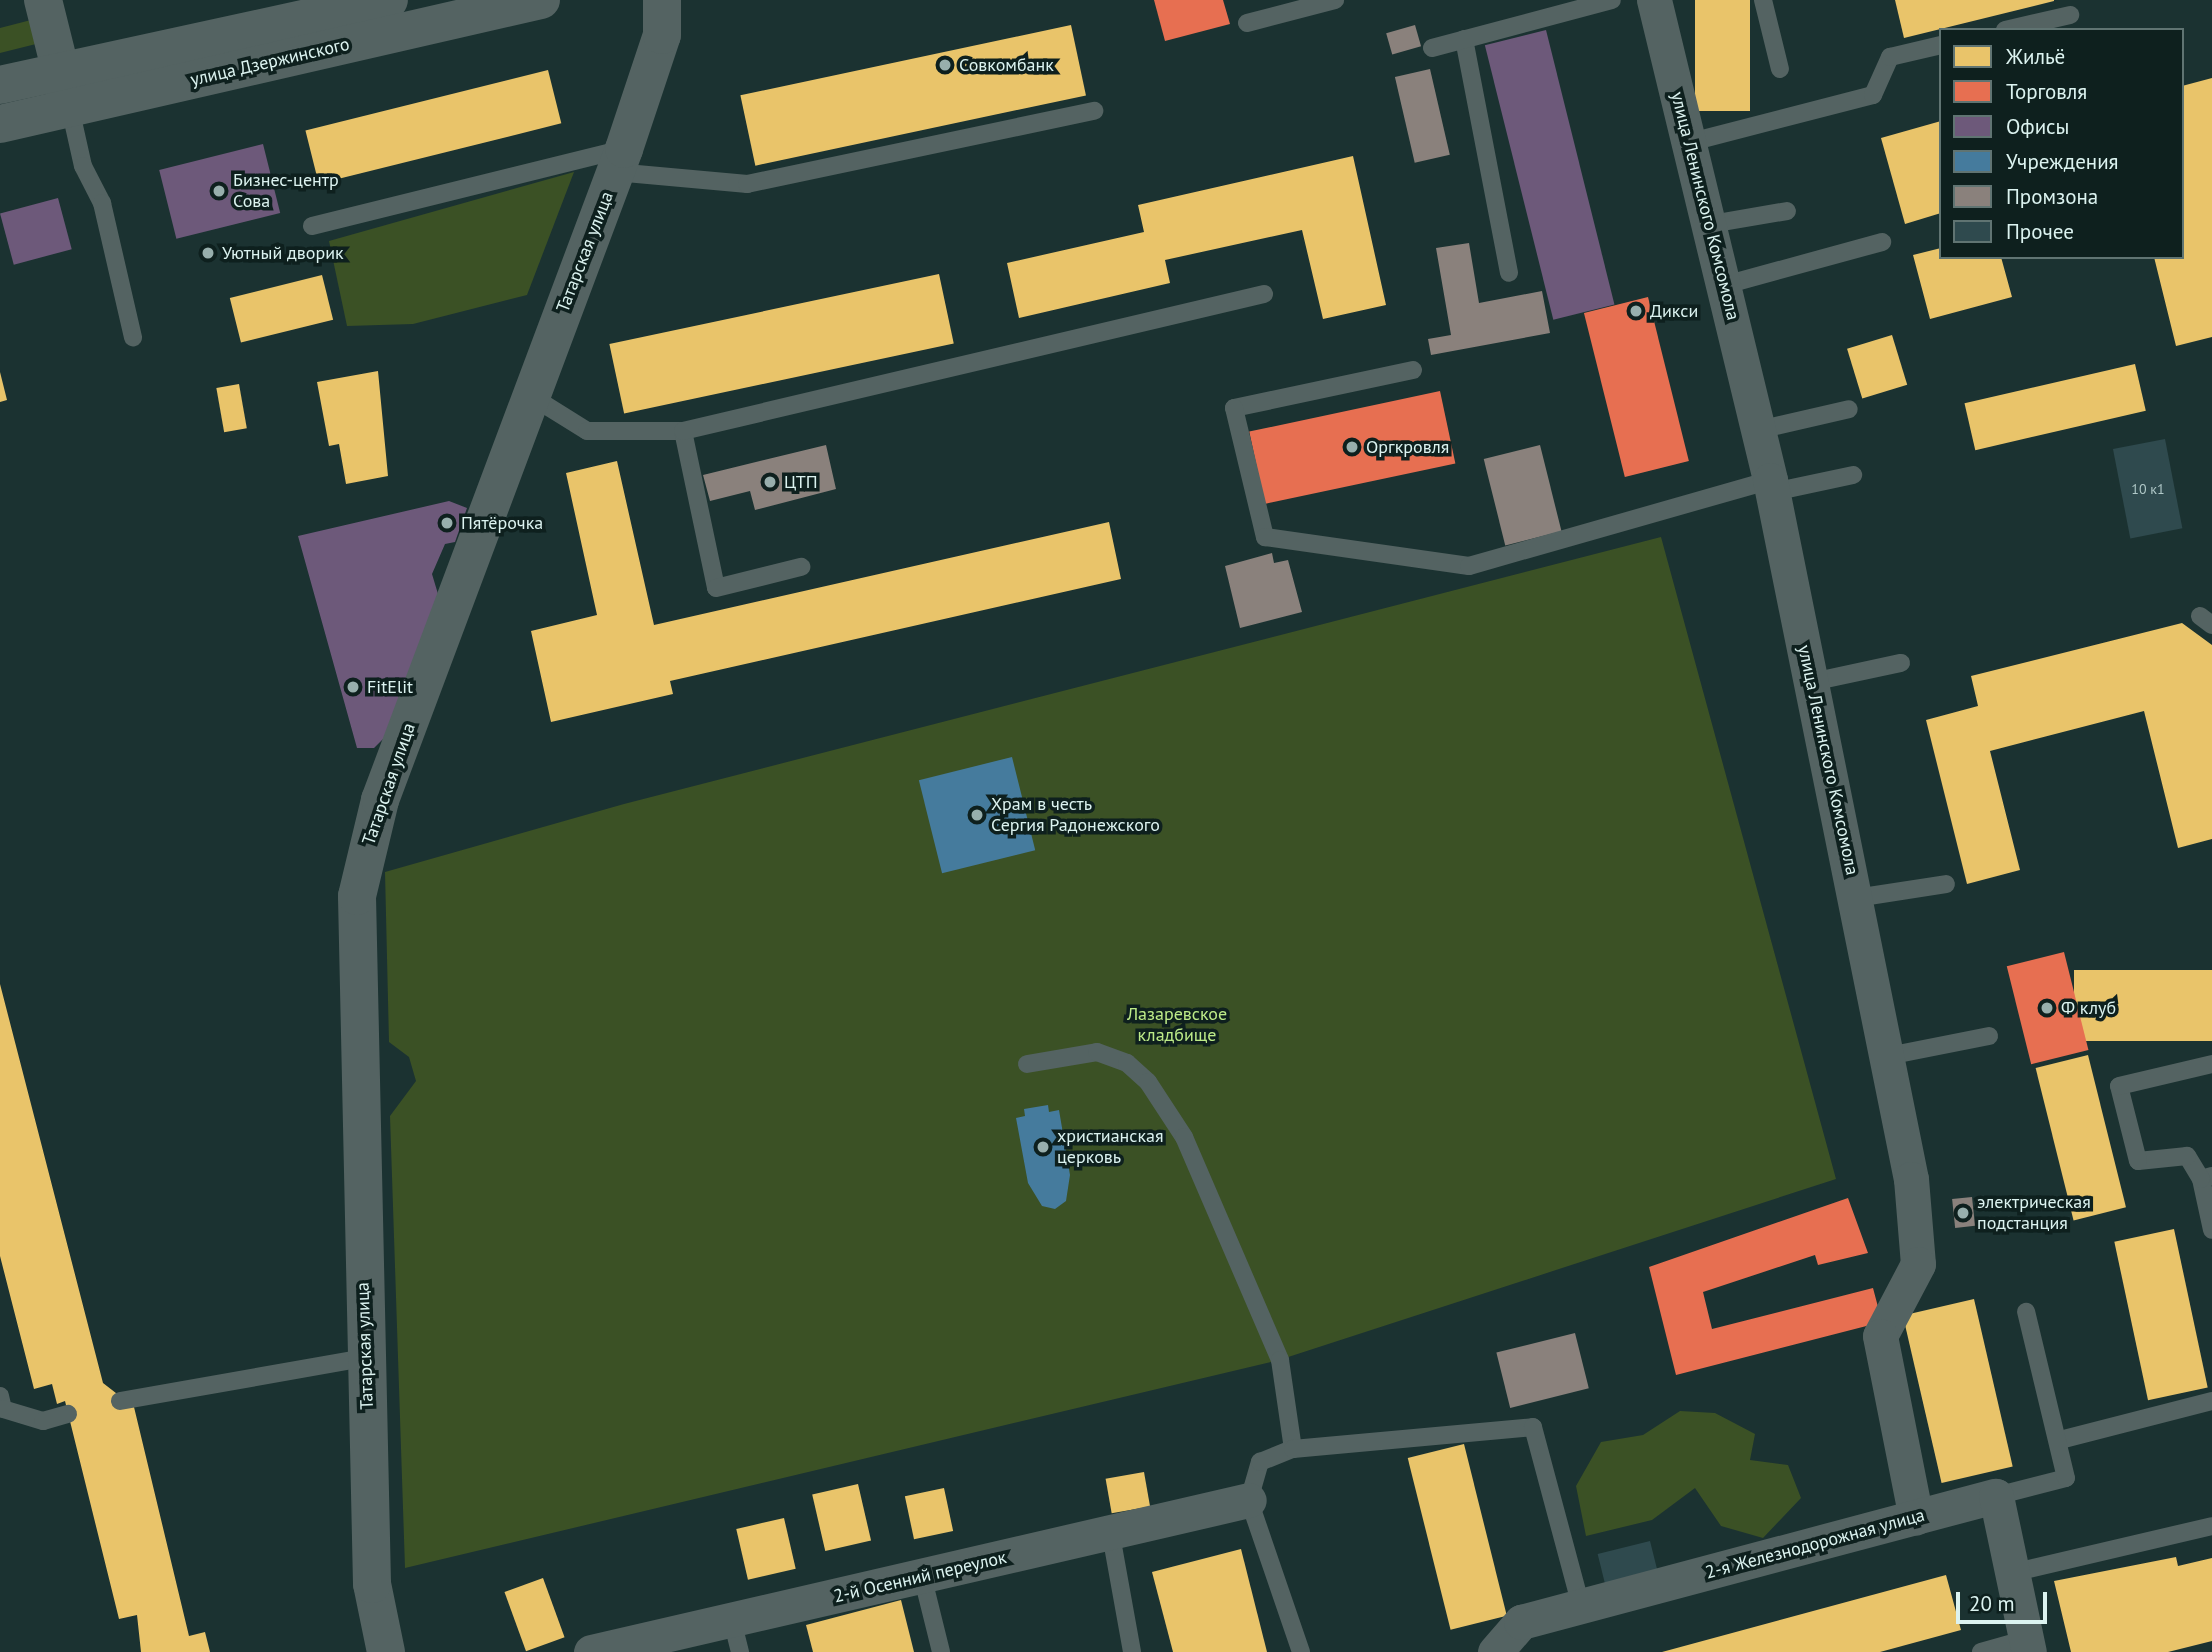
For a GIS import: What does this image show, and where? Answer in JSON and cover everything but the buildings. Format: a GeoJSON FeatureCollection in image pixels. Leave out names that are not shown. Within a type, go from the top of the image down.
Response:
{"type":"FeatureCollection","features":[{"type":"Feature","properties":{"kind":"street"},"geometry":{"type":"LineString","coordinates":[[43,0],[70,108]]}},
{"type":"Feature","properties":{"kind":"street","name":"улица Дзержинского"},"geometry":{"type":"LineString","coordinates":[[0,85],[333,6],[389,0]]}},
{"type":"Feature","properties":{"kind":"street","name":"улица Дзержинского"},"geometry":{"type":"LineString","coordinates":[[0,124],[541,0]]}},
{"type":"Feature","properties":{"kind":"street","name":"Татарская улица"},"geometry":{"type":"LineString","coordinates":[[386,1652],[372,1584],[357,895],[380,800],[620,161],[662,35],[662,0]]}},
{"type":"Feature","properties":{"kind":"street","name":"улица Ленинского Комсомола"},"geometry":{"type":"LineString","coordinates":[[1654,0],[1711,224],[1772,486],[1888,1056],[1918,1264],[1880,1336],[1916,1517]]}},
{"type":"Feature","properties":{"kind":"street"},"geometry":{"type":"LineString","coordinates":[[1996,1496],[2028,1646]]}},
{"type":"Feature","properties":{"kind":"street","name":"2-я Железнодорожная улица"},"geometry":{"type":"LineString","coordinates":[[1495,1652],[1521,1622],[1996,1496]]}},
{"type":"Feature","properties":{"kind":"street","name":"2-й Осенний переулок"},"geometry":{"type":"LineString","coordinates":[[591,1652],[736,1638],[922,1575],[1111,1535],[1249,1500]]}},
{"type":"Feature","properties":{"kind":"lane"},"geometry":{"type":"LineString","coordinates":[[1247,23],[1335,0]]}},
{"type":"Feature","properties":{"kind":"lane"},"geometry":{"type":"LineString","coordinates":[[1432,48],[1612,0]]}},
{"type":"Feature","properties":{"kind":"lane"},"geometry":{"type":"LineString","coordinates":[[1763,0],[1780,69]]}},
{"type":"Feature","properties":{"kind":"lane"},"geometry":{"type":"LineString","coordinates":[[2015,28],[2070,15]]}},
{"type":"Feature","properties":{"kind":"lane"},"geometry":{"type":"LineString","coordinates":[[1464,39],[1509,273]]}},
{"type":"Feature","properties":{"kind":"lane"},"geometry":{"type":"LineString","coordinates":[[1691,142],[1873,95],[1891,57],[1939,45]]}},
{"type":"Feature","properties":{"kind":"lane"},"geometry":{"type":"LineString","coordinates":[[70,108],[83,166],[102,202],[133,337]]}},
{"type":"Feature","properties":{"kind":"lane"},"geometry":{"type":"LineString","coordinates":[[312,226],[620,161],[747,184],[1094,111]]}},
{"type":"Feature","properties":{"kind":"lane"},"geometry":{"type":"LineString","coordinates":[[1711,224],[1787,211]]}},
{"type":"Feature","properties":{"kind":"lane"},"geometry":{"type":"LineString","coordinates":[[1725,285],[1882,242]]}},
{"type":"Feature","properties":{"kind":"lane"},"geometry":{"type":"LineString","coordinates":[[531,396],[587,431],[683,431],[1264,294]]}},
{"type":"Feature","properties":{"kind":"lane"},"geometry":{"type":"LineString","coordinates":[[1413,370],[1234,408],[1265,537],[1469,566],[1772,486],[1853,475]]}},
{"type":"Feature","properties":{"kind":"lane"},"geometry":{"type":"LineString","coordinates":[[1759,430],[1849,409]]}},
{"type":"Feature","properties":{"kind":"lane"},"geometry":{"type":"LineString","coordinates":[[683,431],[716,588],[801,567]]}},
{"type":"Feature","properties":{"kind":"lane"},"geometry":{"type":"LineString","coordinates":[[1812,682],[1901,663]]}},
{"type":"Feature","properties":{"kind":"lane"},"geometry":{"type":"LineString","coordinates":[[1856,898],[1946,884]]}},
{"type":"Feature","properties":{"kind":"lane"},"geometry":{"type":"LineString","coordinates":[[1888,1056],[1989,1037]]}},
{"type":"Feature","properties":{"kind":"lane"},"geometry":{"type":"LineString","coordinates":[[1027,1063],[1097,1052],[1127,1063],[1148,1082],[1184,1137],[1279,1360],[1293,1449]]}},
{"type":"Feature","properties":{"kind":"lane"},"geometry":{"type":"LineString","coordinates":[[2212,1065],[2119,1086],[2138,1161],[2187,1156],[2207,1178],[2212,1230]]}},
{"type":"Feature","properties":{"kind":"lane"},"geometry":{"type":"LineString","coordinates":[[1996,1496],[2066,1478],[2060,1440],[2026,1312]]}},
{"type":"Feature","properties":{"kind":"lane"},"geometry":{"type":"LineString","coordinates":[[120,1401],[365,1358]]}},
{"type":"Feature","properties":{"kind":"lane"},"geometry":{"type":"LineString","coordinates":[[2060,1440],[2212,1401]]}},
{"type":"Feature","properties":{"kind":"lane"},"geometry":{"type":"LineString","coordinates":[[1,1403],[43,1421],[68,1414]]}},
{"type":"Feature","properties":{"kind":"lane"},"geometry":{"type":"LineString","coordinates":[[1301,1652],[1249,1500],[1260,1462],[1293,1449],[1533,1427],[1581,1606]]}},
{"type":"Feature","properties":{"kind":"lane"},"geometry":{"type":"LineString","coordinates":[[2012,1573],[2212,1526]]}},
{"type":"Feature","properties":{"kind":"lane"},"geometry":{"type":"LineString","coordinates":[[1111,1535],[1132,1652]]}},
{"type":"Feature","properties":{"kind":"lane"},"geometry":{"type":"LineString","coordinates":[[922,1575],[941,1652]]}},
{"type":"Feature","properties":{"kind":"lane"},"geometry":{"type":"LineString","coordinates":[[1980,1652],[2028,1646]]}},
{"type":"Feature","properties":{"kind":"green space"},"geometry":{"type":"Polygon","coordinates":[[[31,20],[36,44],[0,53],[0,28],[31,20]]]}},
{"type":"Feature","properties":{"kind":"green space"},"geometry":{"type":"Polygon","coordinates":[[[574,172],[527,295],[413,324],[347,326],[329,241],[574,172]]]}},
{"type":"Feature","properties":{"kind":"green space","name":"Лазаревское кладбище"},"geometry":{"type":"Polygon","coordinates":[[[1661,537],[1836,1179],[1279,1360],[405,1568],[390,1116],[416,1081],[409,1057],[389,1042],[385,872],[624,804],[1661,537]]]}},
{"type":"Feature","properties":{"kind":"green space"},"geometry":{"type":"Polygon","coordinates":[[[1680,1411],[1715,1413],[1755,1434],[1750,1460],[1788,1465],[1801,1498],[1763,1538],[1721,1526],[1695,1488],[1652,1520],[1586,1536],[1576,1486],[1601,1442],[1643,1435],[1680,1411]]]}},
{"type":"Feature","properties":{"kind":"place","name":"Совкомбанк"},"geometry":{"type":"Point","coordinates":[945,65]}},
{"type":"Feature","properties":{"kind":"place","name":"Бизнес-центр Сова"},"geometry":{"type":"Point","coordinates":[219,191]}},
{"type":"Feature","properties":{"kind":"place","name":"Уютный дворик"},"geometry":{"type":"Point","coordinates":[208,253]}},
{"type":"Feature","properties":{"kind":"place","name":"Дикси"},"geometry":{"type":"Point","coordinates":[1636,311]}},
{"type":"Feature","properties":{"kind":"place","name":"Оргкровля"},"geometry":{"type":"Point","coordinates":[1352,447]}},
{"type":"Feature","properties":{"kind":"place","name":"ЦТП"},"geometry":{"type":"Point","coordinates":[770,482]}},
{"type":"Feature","properties":{"kind":"place","name":"Пятёрочка"},"geometry":{"type":"Point","coordinates":[447,523]}},
{"type":"Feature","properties":{"kind":"place","name":"FitElit"},"geometry":{"type":"Point","coordinates":[353,687]}},
{"type":"Feature","properties":{"kind":"place","name":"Храм в честь Сергия Радонежского"},"geometry":{"type":"Point","coordinates":[977,815]}},
{"type":"Feature","properties":{"kind":"place","name":"Ф клуб"},"geometry":{"type":"Point","coordinates":[2047,1008]}},
{"type":"Feature","properties":{"kind":"place","name":"христианская церковь"},"geometry":{"type":"Point","coordinates":[1043,1147]}},
{"type":"Feature","properties":{"kind":"place","name":"электрическая подстанция"},"geometry":{"type":"Point","coordinates":[1963,1213]}}]}
